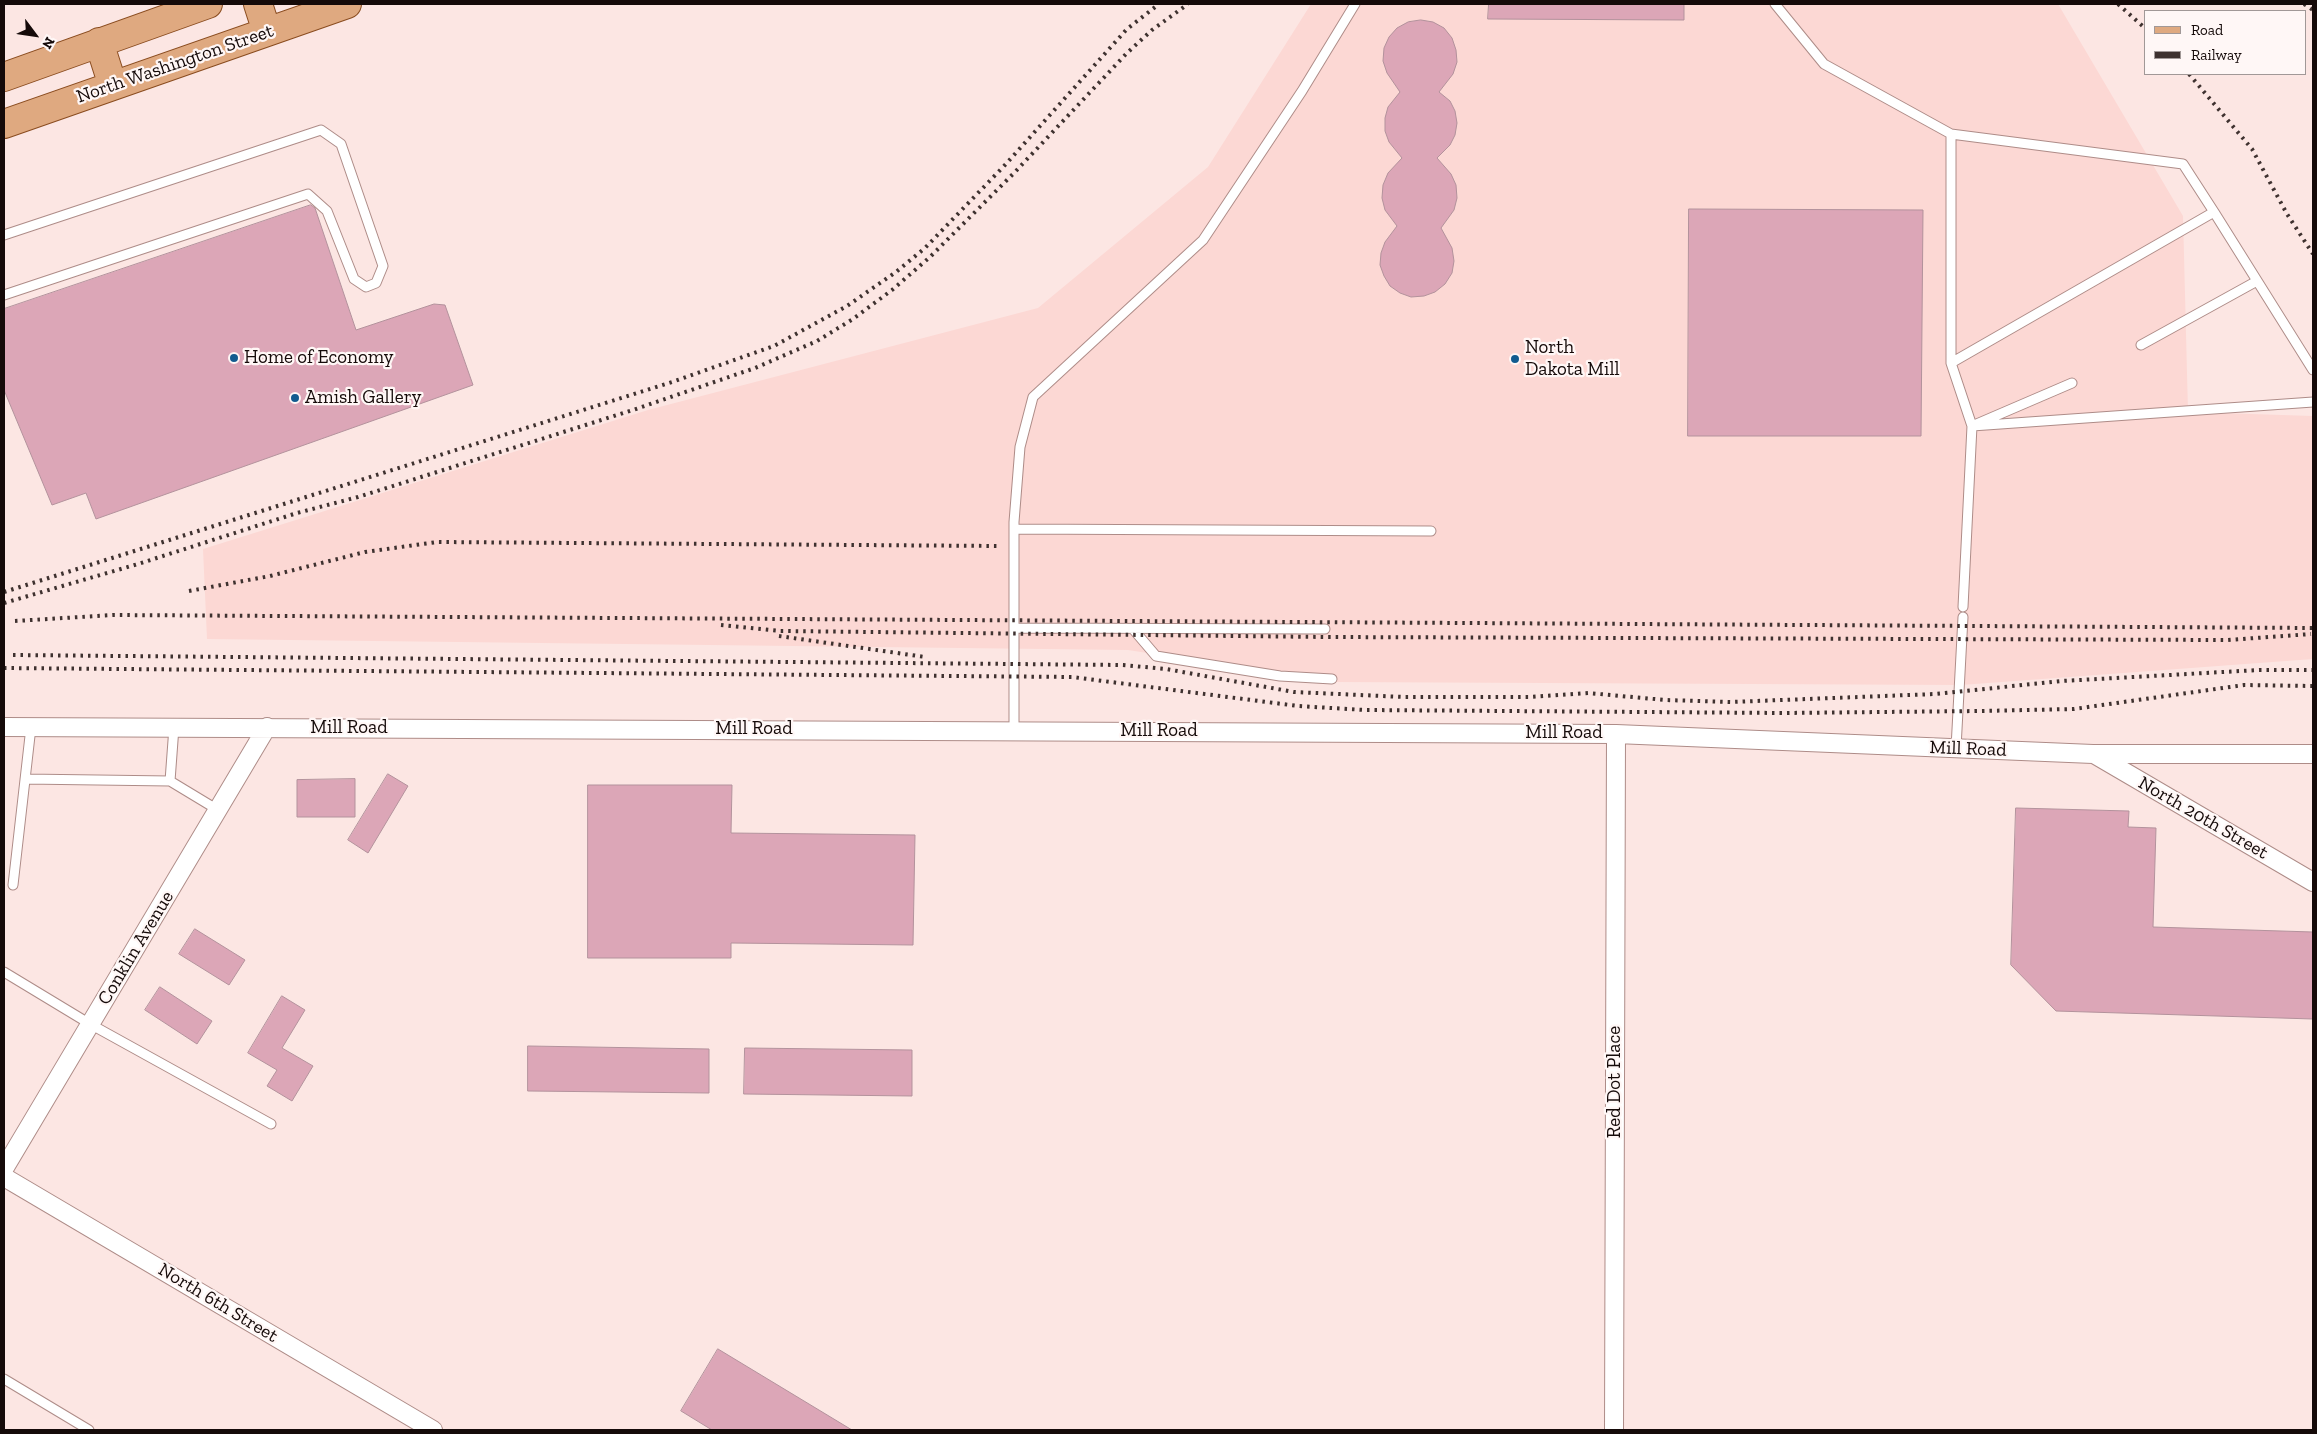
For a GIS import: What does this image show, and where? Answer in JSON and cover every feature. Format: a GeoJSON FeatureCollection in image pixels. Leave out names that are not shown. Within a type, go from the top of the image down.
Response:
{"type":"FeatureCollection","features":[{"type":"Feature","properties":{"kind":"main road"},"geometry":{"type":"LineString","coordinates":[[4,77],[208,4]]}},
{"type":"Feature","properties":{"kind":"main road"},"geometry":{"type":"LineString","coordinates":[[258,4],[267,32]]}},
{"type":"Feature","properties":{"kind":"main road","name":"North Washington Street"},"geometry":{"type":"LineString","coordinates":[[4,124],[347,4]]}},
{"type":"Feature","properties":{"kind":"main road"},"geometry":{"type":"LineString","coordinates":[[100,42],[113,86]]}},
{"type":"Feature","properties":{"kind":"street","name":"Mill Road"},"geometry":{"type":"LineString","coordinates":[[4,726],[1616,734],[2093,754],[2313,754]]}},
{"type":"Feature","properties":{"kind":"street","name":"Conklin Avenue"},"geometry":{"type":"LineString","coordinates":[[4,1168],[267,727]]}},
{"type":"Feature","properties":{"kind":"street","name":"Red Dot Place"},"geometry":{"type":"LineString","coordinates":[[1614,1430],[1616,734]]}},
{"type":"Feature","properties":{"kind":"street","name":"North 20th Street"},"geometry":{"type":"LineString","coordinates":[[2093,754],[2313,882]]}},
{"type":"Feature","properties":{"kind":"street","name":"North 6th Street"},"geometry":{"type":"LineString","coordinates":[[4,1177],[433,1430]]}},
{"type":"Feature","properties":{"kind":"lane"},"geometry":{"type":"LineString","coordinates":[[1014,731],[1014,529],[1020,448],[1034,397],[1203,240],[1302,90],[1355,4]]}},
{"type":"Feature","properties":{"kind":"lane"},"geometry":{"type":"LineString","coordinates":[[1776,4],[1824,64],[1951,134],[2183,164],[2313,370]]}},
{"type":"Feature","properties":{"kind":"lane"},"geometry":{"type":"LineString","coordinates":[[4,235],[321,130],[341,144],[383,266],[376,283],[366,287],[354,279],[327,211],[308,194],[4,295]]}},
{"type":"Feature","properties":{"kind":"lane"},"geometry":{"type":"LineString","coordinates":[[1951,134],[1951,363],[1972,426],[1956,748]]}},
{"type":"Feature","properties":{"kind":"lane"},"geometry":{"type":"LineString","coordinates":[[1951,363],[2214,212]]}},
{"type":"Feature","properties":{"kind":"lane"},"geometry":{"type":"LineString","coordinates":[[2141,344],[2257,281]]}},
{"type":"Feature","properties":{"kind":"lane"},"geometry":{"type":"LineString","coordinates":[[1972,426],[2072,383]]}},
{"type":"Feature","properties":{"kind":"lane"},"geometry":{"type":"LineString","coordinates":[[1972,426],[2313,402]]}},
{"type":"Feature","properties":{"kind":"lane"},"geometry":{"type":"LineString","coordinates":[[1014,529],[1431,531]]}},
{"type":"Feature","properties":{"kind":"lane"},"geometry":{"type":"LineString","coordinates":[[1014,628],[1325,629]]}},
{"type":"Feature","properties":{"kind":"lane"},"geometry":{"type":"LineString","coordinates":[[1133,629],[1156,656],[1280,676],[1332,679]]}},
{"type":"Feature","properties":{"kind":"lane"},"geometry":{"type":"LineString","coordinates":[[13,885],[31,726]]}},
{"type":"Feature","properties":{"kind":"lane"},"geometry":{"type":"LineString","coordinates":[[170,781],[174,727]]}},
{"type":"Feature","properties":{"kind":"lane"},"geometry":{"type":"LineString","coordinates":[[25,779],[170,781],[218,810]]}},
{"type":"Feature","properties":{"kind":"lane"},"geometry":{"type":"LineString","coordinates":[[4,972],[90,1024],[271,1124]]}},
{"type":"Feature","properties":{"kind":"lane"},"geometry":{"type":"LineString","coordinates":[[4,1380],[89,1430]]}},
{"type":"Feature","properties":{"kind":"shaded area","name":"North Dakota Mill"},"geometry":{"type":"Polygon","coordinates":[[[1311,4],[2058,4],[2183,216],[2188,412],[2313,416],[2313,659],[1961,685],[1334,682],[1128,650],[207,639],[203,549],[648,410],[1038,308],[1208,167],[1311,4]]]}},
{"type":"Feature","properties":{"kind":"building"},"geometry":{"type":"Polygon","coordinates":[[[1489,4],[1684,4],[1684,20],[1488,19],[1489,4]]]}},
{"type":"Feature","properties":{"kind":"building"},"geometry":{"type":"Polygon","coordinates":[[[1421,20],[1433,22],[1444,28],[1452,38],[1456,50],[1457,62],[1453,74],[1439,92],[1450,101],[1455,111],[1457,123],[1455,135],[1450,145],[1437,158],[1451,174],[1456,185],[1457,198],[1454,210],[1441,228],[1452,248],[1454,261],[1452,273],[1445,284],[1435,292],[1424,296],[1411,297],[1400,293],[1390,286],[1380,265],[1381,253],[1385,242],[1397,226],[1385,210],[1382,198],[1383,185],[1388,173],[1402,158],[1389,142],[1385,131],[1385,118],[1388,107],[1400,92],[1387,73],[1383,61],[1384,48],[1389,37],[1397,28],[1408,22],[1421,20]]]}},
{"type":"Feature","properties":{"kind":"building","name":"Home of Economy"},"geometry":{"type":"Polygon","coordinates":[[[311,205],[315,208],[356,330],[434,304],[445,305],[473,385],[96,519],[86,493],[52,505],[4,390],[4,309],[311,205]]]}},
{"type":"Feature","properties":{"kind":"building"},"geometry":{"type":"Polygon","coordinates":[[[1689,209],[1923,210],[1921,436],[1688,436],[1689,209]]]}},
{"type":"Feature","properties":{"kind":"building"},"geometry":{"type":"Polygon","coordinates":[[[388,774],[408,786],[368,853],[348,840],[388,774]]]}},
{"type":"Feature","properties":{"kind":"building"},"geometry":{"type":"Polygon","coordinates":[[[355,779],[355,817],[297,817],[297,780],[355,779]]]}},
{"type":"Feature","properties":{"kind":"building"},"geometry":{"type":"Polygon","coordinates":[[[588,785],[732,785],[731,833],[915,835],[913,945],[731,943],[731,958],[588,958],[588,785]]]}},
{"type":"Feature","properties":{"kind":"building"},"geometry":{"type":"Polygon","coordinates":[[[2016,808],[2129,811],[2128,827],[2156,828],[2153,927],[2313,932],[2313,1019],[2056,1011],[2011,965],[2016,808]]]}},
{"type":"Feature","properties":{"kind":"building"},"geometry":{"type":"Polygon","coordinates":[[[195,929],[245,960],[229,985],[179,954],[195,929]]]}},
{"type":"Feature","properties":{"kind":"building"},"geometry":{"type":"Polygon","coordinates":[[[160,987],[212,1021],[197,1044],[145,1010],[160,987]]]}},
{"type":"Feature","properties":{"kind":"building"},"geometry":{"type":"Polygon","coordinates":[[[282,996],[305,1010],[282,1048],[313,1066],[292,1101],[267,1086],[277,1070],[248,1053],[282,996]]]}},
{"type":"Feature","properties":{"kind":"building"},"geometry":{"type":"Polygon","coordinates":[[[528,1046],[709,1049],[709,1093],[528,1091],[528,1046]]]}},
{"type":"Feature","properties":{"kind":"building"},"geometry":{"type":"Polygon","coordinates":[[[745,1048],[912,1050],[912,1096],[744,1094],[745,1048]]]}},
{"type":"Feature","properties":{"kind":"building"},"geometry":{"type":"Polygon","coordinates":[[[718,1349],[852,1430],[712,1430],[681,1411],[718,1349]]]}},
{"type":"Feature","properties":{"kind":"railway"},"geometry":{"type":"LineString","coordinates":[[4,592],[672,382],[774,346],[847,306],[896,272],[925,248],[1005,165],[1127,29],[1159,4]]}},
{"type":"Feature","properties":{"kind":"railway"},"geometry":{"type":"LineString","coordinates":[[4,603],[138,564],[297,513],[358,497],[633,410],[755,368],[817,341],[853,319],[892,290],[930,257],[1015,172],[1127,53],[1152,30],[1188,4]]}},
{"type":"Feature","properties":{"kind":"railway"},"geometry":{"type":"LineString","coordinates":[[2118,4],[2144,27]]}},
{"type":"Feature","properties":{"kind":"railway"},"geometry":{"type":"LineString","coordinates":[[2304,4],[2313,10]]}},
{"type":"Feature","properties":{"kind":"railway"},"geometry":{"type":"LineString","coordinates":[[2190,75],[2252,149],[2287,214],[2313,254]]}},
{"type":"Feature","properties":{"kind":"railway"},"geometry":{"type":"LineString","coordinates":[[189,591],[270,576],[365,552],[437,542],[999,546]]}},
{"type":"Feature","properties":{"kind":"railway"},"geometry":{"type":"LineString","coordinates":[[15,621],[113,615],[2313,628]]}},
{"type":"Feature","properties":{"kind":"railway"},"geometry":{"type":"LineString","coordinates":[[721,625],[780,631],[1327,637],[2228,640],[2311,634]]}},
{"type":"Feature","properties":{"kind":"railway"},"geometry":{"type":"LineString","coordinates":[[779,636],[925,657]]}},
{"type":"Feature","properties":{"kind":"railway"},"geometry":{"type":"LineString","coordinates":[[13,655],[1123,665],[1166,669],[1294,692],[1404,697],[1530,697],[1588,693],[1665,700],[1731,702],[1935,694],[2062,681],[2259,670],[2313,670]]}},
{"type":"Feature","properties":{"kind":"railway"},"geometry":{"type":"LineString","coordinates":[[4,668],[1072,677],[1298,706],[1365,710],[1784,713],[2074,709],[2244,685],[2313,686]]}},
{"type":"Feature","properties":{"kind":"place","name":"Home of Economy"},"geometry":{"type":"Point","coordinates":[234,358]}},
{"type":"Feature","properties":{"kind":"place","name":"North Dakota Mill"},"geometry":{"type":"Point","coordinates":[1515,359]}},
{"type":"Feature","properties":{"kind":"place","name":"Amish Gallery"},"geometry":{"type":"Point","coordinates":[295,398]}}]}
